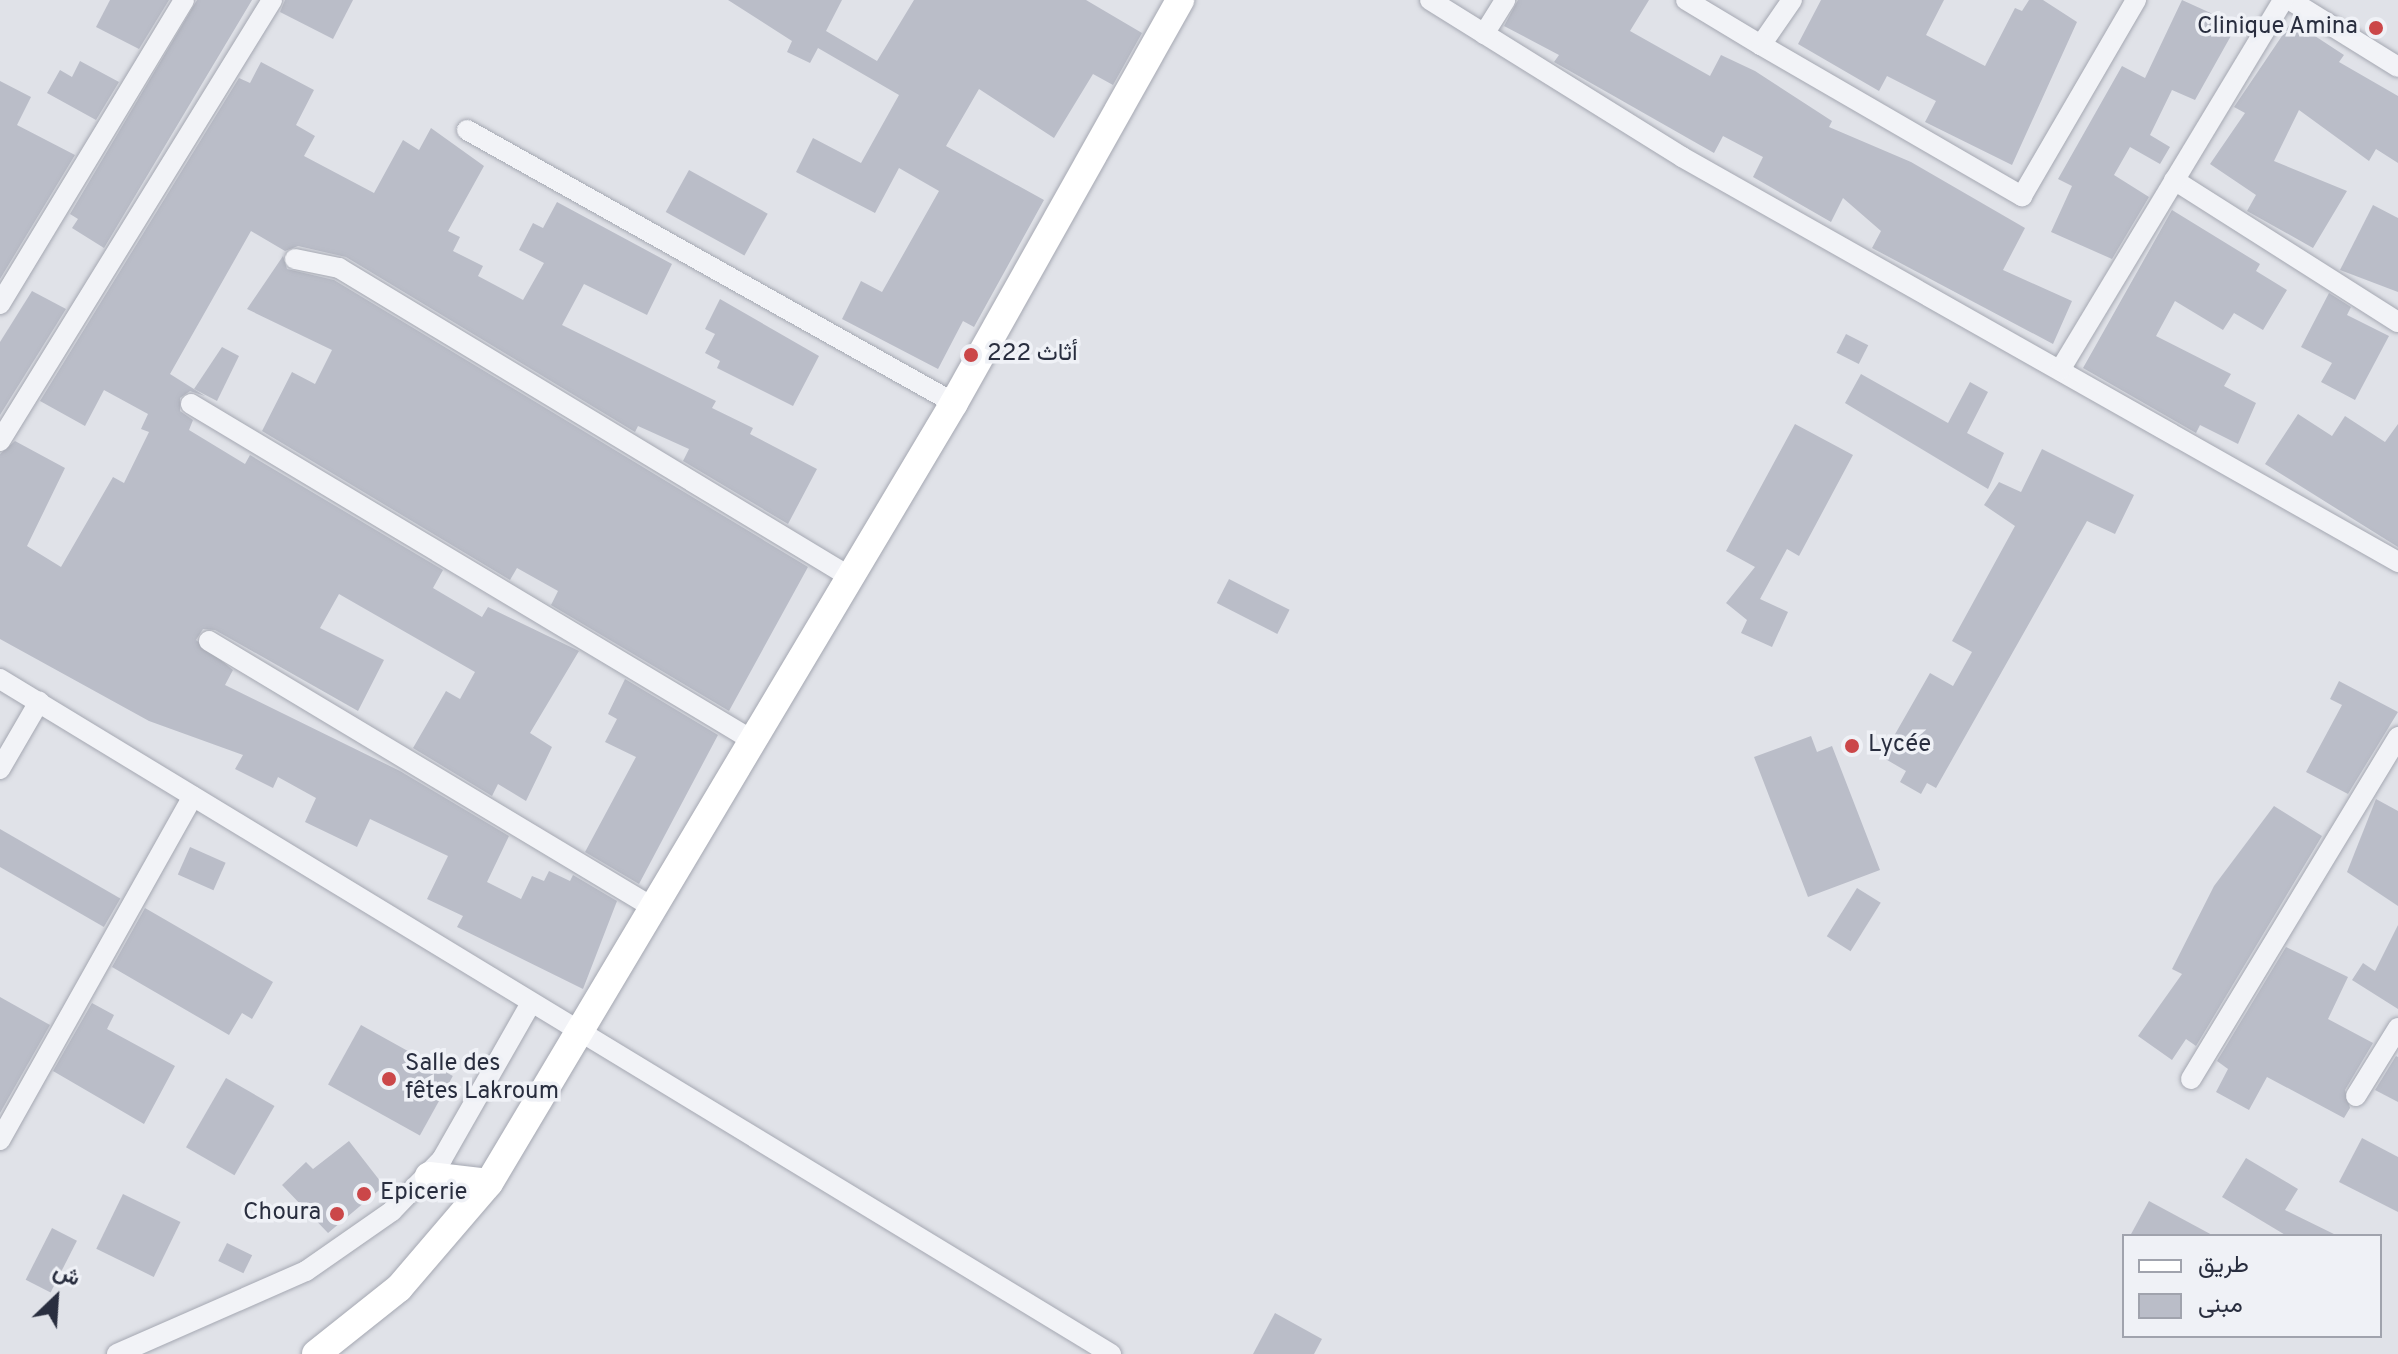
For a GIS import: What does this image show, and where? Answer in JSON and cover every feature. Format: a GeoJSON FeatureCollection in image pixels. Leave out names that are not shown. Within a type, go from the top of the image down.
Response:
{"type":"FeatureCollection","features":[{"type":"Feature","properties":{"kind":"main road"},"geometry":{"type":"LineString","coordinates":[[316,1354],[399,1288],[489,1183],[954,403],[1180,0]]}},
{"type":"Feature","properties":{"kind":"main road"},"geometry":{"type":"LineString","coordinates":[[429,1176],[489,1183]]}},
{"type":"Feature","properties":{"kind":"street"},"geometry":{"type":"LineString","coordinates":[[0,304],[184,0]]}},
{"type":"Feature","properties":{"kind":"street"},"geometry":{"type":"LineString","coordinates":[[0,441],[272,0]]}},
{"type":"Feature","properties":{"kind":"street"},"geometry":{"type":"LineString","coordinates":[[1430,0],[1682,157],[2398,562]]}},
{"type":"Feature","properties":{"kind":"street"},"geometry":{"type":"LineString","coordinates":[[1484,34],[1505,0]]}},
{"type":"Feature","properties":{"kind":"street"},"geometry":{"type":"LineString","coordinates":[[1686,0],[2022,196],[2136,0]]}},
{"type":"Feature","properties":{"kind":"street"},"geometry":{"type":"LineString","coordinates":[[1761,45],[1792,0]]}},
{"type":"Feature","properties":{"kind":"street"},"geometry":{"type":"LineString","coordinates":[[2060,370],[2283,0]]}},
{"type":"Feature","properties":{"kind":"street"},"geometry":{"type":"LineString","coordinates":[[2290,0],[2398,67]]}},
{"type":"Feature","properties":{"kind":"street"},"geometry":{"type":"LineString","coordinates":[[467,130],[954,403]]}},
{"type":"Feature","properties":{"kind":"street"},"geometry":{"type":"LineString","coordinates":[[2174,180],[2398,322]]}},
{"type":"Feature","properties":{"kind":"street"},"geometry":{"type":"LineString","coordinates":[[295,259],[339,268],[850,577]]}},
{"type":"Feature","properties":{"kind":"street"},"geometry":{"type":"LineString","coordinates":[[191,404],[752,740]]}},
{"type":"Feature","properties":{"kind":"street"},"geometry":{"type":"LineString","coordinates":[[209,641],[652,907]]}},
{"type":"Feature","properties":{"kind":"street"},"geometry":{"type":"LineString","coordinates":[[0,679],[530,1005],[1111,1354]]}},
{"type":"Feature","properties":{"kind":"street"},"geometry":{"type":"LineString","coordinates":[[0,769],[39,702]]}},
{"type":"Feature","properties":{"kind":"street"},"geometry":{"type":"LineString","coordinates":[[2191,1079],[2398,737]]}},
{"type":"Feature","properties":{"kind":"street"},"geometry":{"type":"LineString","coordinates":[[0,1140],[193,796]]}},
{"type":"Feature","properties":{"kind":"street"},"geometry":{"type":"LineString","coordinates":[[117,1354],[306,1271],[361,1236],[429,1176],[530,1005]]}},
{"type":"Feature","properties":{"kind":"street"},"geometry":{"type":"LineString","coordinates":[[2356,1096],[2398,1028]]}},
{"type":"Feature","properties":{"kind":"building"},"geometry":{"type":"Polygon","coordinates":[[[110,0],[169,0],[139,49],[96,27],[110,0]]]}},
{"type":"Feature","properties":{"kind":"building"},"geometry":{"type":"Polygon","coordinates":[[[197,0],[252,0],[104,248],[72,228],[78,219],[70,214],[197,0]]]}},
{"type":"Feature","properties":{"kind":"building"},"geometry":{"type":"Polygon","coordinates":[[[285,0],[353,0],[333,39],[280,12],[285,0]]]}},
{"type":"Feature","properties":{"kind":"building"},"geometry":{"type":"Polygon","coordinates":[[[728,0],[842,0],[826,31],[877,61],[914,0],[1086,0],[1142,33],[1113,85],[1093,74],[1054,138],[979,89],[946,146],[1044,200],[974,327],[963,321],[938,369],[842,319],[861,281],[882,292],[939,191],[899,168],[875,213],[796,172],[813,138],[861,163],[899,95],[818,48],[810,63],[787,52],[792,41],[728,0]]]}},
{"type":"Feature","properties":{"kind":"building"},"geometry":{"type":"Polygon","coordinates":[[[1518,0],[1649,0],[1630,31],[1710,76],[1721,55],[1755,71],[1832,121],[1829,127],[1911,162],[2025,228],[2003,270],[2072,301],[2053,344],[1872,248],[1881,231],[1843,198],[1831,222],[1753,177],[1763,157],[1723,136],[1714,153],[1554,62],[1559,55],[1504,26],[1518,0]]]}},
{"type":"Feature","properties":{"kind":"building"},"geometry":{"type":"Polygon","coordinates":[[[1821,0],[1944,0],[1926,35],[1985,66],[2015,8],[2022,11],[2029,0],[2043,0],[2077,22],[2012,165],[1925,122],[1936,101],[1887,76],[1879,91],[1798,44],[1821,0]]]}},
{"type":"Feature","properties":{"kind":"building"},"geometry":{"type":"Polygon","coordinates":[[[2182,0],[2237,25],[2195,100],[2172,90],[2150,135],[2170,147],[2160,164],[2130,147],[2114,175],[2149,197],[2112,259],[2051,232],[2072,186],[2058,179],[2122,66],[2145,78],[2182,0]]]}},
{"type":"Feature","properties":{"kind":"building"},"geometry":{"type":"Polygon","coordinates":[[[2292,21],[2344,55],[2339,62],[2398,96],[2398,163],[2376,149],[2369,161],[2299,110],[2274,161],[2347,191],[2313,248],[2247,211],[2256,195],[2210,164],[2245,113],[2234,107],[2292,21]]]}},
{"type":"Feature","properties":{"kind":"building"},"geometry":{"type":"Polygon","coordinates":[[[80,61],[119,82],[96,120],[47,93],[60,70],[72,77],[80,61]]]}},
{"type":"Feature","properties":{"kind":"building"},"geometry":{"type":"Polygon","coordinates":[[[261,62],[314,90],[296,125],[315,136],[304,156],[374,193],[403,140],[419,150],[431,128],[484,166],[448,231],[460,237],[453,251],[483,266],[478,276],[523,300],[544,263],[519,250],[533,223],[543,228],[557,202],[672,264],[647,315],[584,284],[562,325],[716,401],[712,408],[753,428],[750,434],[817,469],[788,524],[683,461],[689,449],[638,426],[635,432],[346,257],[298,246],[285,251],[251,231],[170,374],[205,396],[190,391],[180,398],[180,411],[193,420],[189,430],[245,464],[250,455],[443,570],[433,588],[482,617],[488,607],[579,651],[530,733],[552,747],[526,801],[498,784],[492,796],[413,748],[446,691],[460,699],[475,672],[339,594],[320,628],[384,660],[358,711],[215,630],[203,629],[196,640],[233,670],[225,685],[400,771],[509,836],[487,882],[521,899],[532,876],[544,881],[549,871],[570,881],[573,875],[617,901],[583,989],[457,927],[463,916],[427,899],[448,856],[370,819],[357,847],[305,822],[316,798],[278,777],[273,788],[235,769],[243,755],[149,721],[0,639],[0,454],[15,441],[65,468],[27,546],[61,567],[113,477],[124,483],[149,432],[141,429],[148,414],[104,390],[85,426],[40,401],[239,78],[250,83],[261,62]]]}},
{"type":"Feature","properties":{"kind":"building"},"geometry":{"type":"Polygon","coordinates":[[[0,81],[31,97],[17,125],[75,155],[0,279],[0,81]]]}},
{"type":"Feature","properties":{"kind":"building"},"geometry":{"type":"Polygon","coordinates":[[[689,170],[768,214],[744,256],[666,212],[689,170]]]}},
{"type":"Feature","properties":{"kind":"building"},"geometry":{"type":"Polygon","coordinates":[[[2373,205],[2398,218],[2398,292],[2340,270],[2373,205]]]}},
{"type":"Feature","properties":{"kind":"building"},"geometry":{"type":"Polygon","coordinates":[[[2172,210],[2260,264],[2256,271],[2287,290],[2263,330],[2234,313],[2223,330],[2175,301],[2156,336],[2231,374],[2224,386],[2256,403],[2238,444],[2200,425],[2196,433],[2083,368],[2172,210]]]}},
{"type":"Feature","properties":{"kind":"building"},"geometry":{"type":"Polygon","coordinates":[[[283,256],[287,269],[334,280],[808,567],[729,711],[551,605],[558,591],[517,568],[510,580],[262,431],[292,372],[315,384],[332,350],[247,309],[283,256]]]}},
{"type":"Feature","properties":{"kind":"building"},"geometry":{"type":"Polygon","coordinates":[[[32,291],[66,309],[0,415],[0,342],[32,291]]]}},
{"type":"Feature","properties":{"kind":"building"},"geometry":{"type":"Polygon","coordinates":[[[2329,293],[2351,307],[2347,315],[2389,336],[2355,400],[2321,382],[2332,363],[2301,347],[2329,293]]]}},
{"type":"Feature","properties":{"kind":"building"},"geometry":{"type":"Polygon","coordinates":[[[720,299],[819,356],[793,406],[717,368],[720,361],[705,353],[715,334],[705,329],[720,299]]]}},
{"type":"Feature","properties":{"kind":"building"},"geometry":{"type":"Polygon","coordinates":[[[1846,334],[1868,345],[1859,364],[1836,353],[1846,334]]]}},
{"type":"Feature","properties":{"kind":"building"},"geometry":{"type":"Polygon","coordinates":[[[222,347],[239,356],[217,401],[194,389],[222,347]]]}},
{"type":"Feature","properties":{"kind":"building"},"geometry":{"type":"Polygon","coordinates":[[[1861,374],[1948,423],[1970,382],[1988,392],[1967,433],[2004,453],[1988,489],[1845,403],[1861,374]]]}},
{"type":"Feature","properties":{"kind":"building"},"geometry":{"type":"Polygon","coordinates":[[[2298,414],[2332,436],[2345,416],[2385,442],[2398,424],[2398,547],[2265,464],[2298,414]]]}},
{"type":"Feature","properties":{"kind":"building"},"geometry":{"type":"Polygon","coordinates":[[[1795,424],[1853,455],[1799,556],[1787,549],[1760,599],[1788,612],[1772,647],[1741,633],[1747,620],[1726,603],[1755,567],[1726,551],[1795,424]]]}},
{"type":"Feature","properties":{"kind":"building"},"geometry":{"type":"Polygon","coordinates":[[[2042,449],[2134,495],[2115,534],[2087,521],[1936,788],[1927,783],[1921,794],[1900,782],[1906,771],[1882,757],[1930,673],[1953,686],[1972,652],[1952,641],[2015,526],[1984,505],[1999,482],[2021,492],[2042,449]]]}},
{"type":"Feature","properties":{"kind":"building"},"geometry":{"type":"Polygon","coordinates":[[[1229,579],[1290,610],[1277,634],[1217,603],[1229,579]]]}},
{"type":"Feature","properties":{"kind":"building"},"geometry":{"type":"Polygon","coordinates":[[[625,679],[718,735],[639,884],[585,852],[636,757],[605,742],[617,719],[608,714],[625,679]]]}},
{"type":"Feature","properties":{"kind":"building"},"geometry":{"type":"Polygon","coordinates":[[[2339,681],[2398,712],[2348,794],[2306,772],[2342,705],[2330,699],[2339,681]]]}},
{"type":"Feature","properties":{"kind":"building"},"geometry":{"type":"Polygon","coordinates":[[[1811,736],[1817,752],[1832,746],[1880,870],[1808,897],[1754,757],[1811,736]]]}},
{"type":"Feature","properties":{"kind":"building"},"geometry":{"type":"Polygon","coordinates":[[[2376,799],[2398,811],[2398,906],[2347,872],[2376,799]]]}},
{"type":"Feature","properties":{"kind":"building"},"geometry":{"type":"Polygon","coordinates":[[[2274,806],[2322,836],[2196,1046],[2186,1039],[2172,1060],[2138,1036],[2182,974],[2172,969],[2214,886],[2274,806]]]}},
{"type":"Feature","properties":{"kind":"building"},"geometry":{"type":"Polygon","coordinates":[[[0,829],[120,898],[104,927],[0,867],[0,829]]]}},
{"type":"Feature","properties":{"kind":"building"},"geometry":{"type":"Polygon","coordinates":[[[190,847],[226,863],[213,890],[178,874],[190,847]]]}},
{"type":"Feature","properties":{"kind":"building"},"geometry":{"type":"Polygon","coordinates":[[[1857,888],[1881,903],[1851,951],[1827,936],[1857,888]]]}},
{"type":"Feature","properties":{"kind":"building"},"geometry":{"type":"Polygon","coordinates":[[[145,908],[273,982],[252,1019],[242,1013],[229,1035],[112,967],[145,908]]]}},
{"type":"Feature","properties":{"kind":"building"},"geometry":{"type":"Polygon","coordinates":[[[2398,925],[2398,1009],[2352,980],[2363,963],[2375,971],[2398,925]]]}},
{"type":"Feature","properties":{"kind":"building"},"geometry":{"type":"Polygon","coordinates":[[[2286,947],[2348,977],[2328,1019],[2373,1043],[2345,1090],[2350,1108],[2344,1118],[2267,1077],[2249,1110],[2216,1092],[2228,1069],[2217,1061],[2286,947]]]}},
{"type":"Feature","properties":{"kind":"building"},"geometry":{"type":"Polygon","coordinates":[[[0,997],[50,1025],[0,1113],[0,997]]]}},
{"type":"Feature","properties":{"kind":"building"},"geometry":{"type":"Polygon","coordinates":[[[92,1003],[114,1015],[107,1029],[175,1066],[144,1124],[53,1071],[92,1003]]]}},
{"type":"Feature","properties":{"kind":"building","name":"Salle des fêtes Lakroum"},"geometry":{"type":"Polygon","coordinates":[[[361,1025],[453,1076],[420,1135],[328,1084],[361,1025]]]}},
{"type":"Feature","properties":{"kind":"building"},"geometry":{"type":"Polygon","coordinates":[[[2398,1057],[2398,1102],[2375,1090],[2398,1057]]]}},
{"type":"Feature","properties":{"kind":"building"},"geometry":{"type":"Polygon","coordinates":[[[226,1078],[274,1106],[234,1175],[186,1147],[226,1078]]]}},
{"type":"Feature","properties":{"kind":"building"},"geometry":{"type":"Polygon","coordinates":[[[2362,1138],[2398,1157],[2398,1212],[2339,1182],[2362,1138]]]}},
{"type":"Feature","properties":{"kind":"building"},"geometry":{"type":"Polygon","coordinates":[[[349,1141],[384,1186],[328,1233],[282,1185],[306,1162],[313,1169],[349,1141]]]}},
{"type":"Feature","properties":{"kind":"building"},"geometry":{"type":"Polygon","coordinates":[[[2246,1158],[2298,1189],[2285,1210],[2334,1234],[2284,1234],[2222,1197],[2246,1158]]]}},
{"type":"Feature","properties":{"kind":"building"},"geometry":{"type":"Polygon","coordinates":[[[123,1194],[181,1222],[154,1277],[96,1249],[123,1194]]]}},
{"type":"Feature","properties":{"kind":"building"},"geometry":{"type":"Polygon","coordinates":[[[2149,1201],[2210,1234],[2131,1234],[2149,1201]]]}},
{"type":"Feature","properties":{"kind":"building"},"geometry":{"type":"Polygon","coordinates":[[[52,1228],[77,1241],[51,1292],[26,1280],[52,1228]]]}},
{"type":"Feature","properties":{"kind":"building"},"geometry":{"type":"Polygon","coordinates":[[[227,1243],[252,1255],[243,1273],[218,1261],[227,1243]]]}},
{"type":"Feature","properties":{"kind":"building"},"geometry":{"type":"Polygon","coordinates":[[[1275,1313],[1322,1339],[1314,1354],[1253,1354],[1275,1313]]]}},
{"type":"Feature","properties":{"kind":"place","name":"Clinique Amina"},"geometry":{"type":"Point","coordinates":[2376,28]}},
{"type":"Feature","properties":{"kind":"place","name":"أثاث 222"},"geometry":{"type":"Point","coordinates":[971,355]}},
{"type":"Feature","properties":{"kind":"place","name":"Lycée"},"geometry":{"type":"Point","coordinates":[1852,746]}},
{"type":"Feature","properties":{"kind":"place","name":"Salle des fêtes Lakroum"},"geometry":{"type":"Point","coordinates":[389,1079]}},
{"type":"Feature","properties":{"kind":"place","name":"Epicerie"},"geometry":{"type":"Point","coordinates":[364,1194]}},
{"type":"Feature","properties":{"kind":"place","name":"Choura"},"geometry":{"type":"Point","coordinates":[337,1214]}}]}
